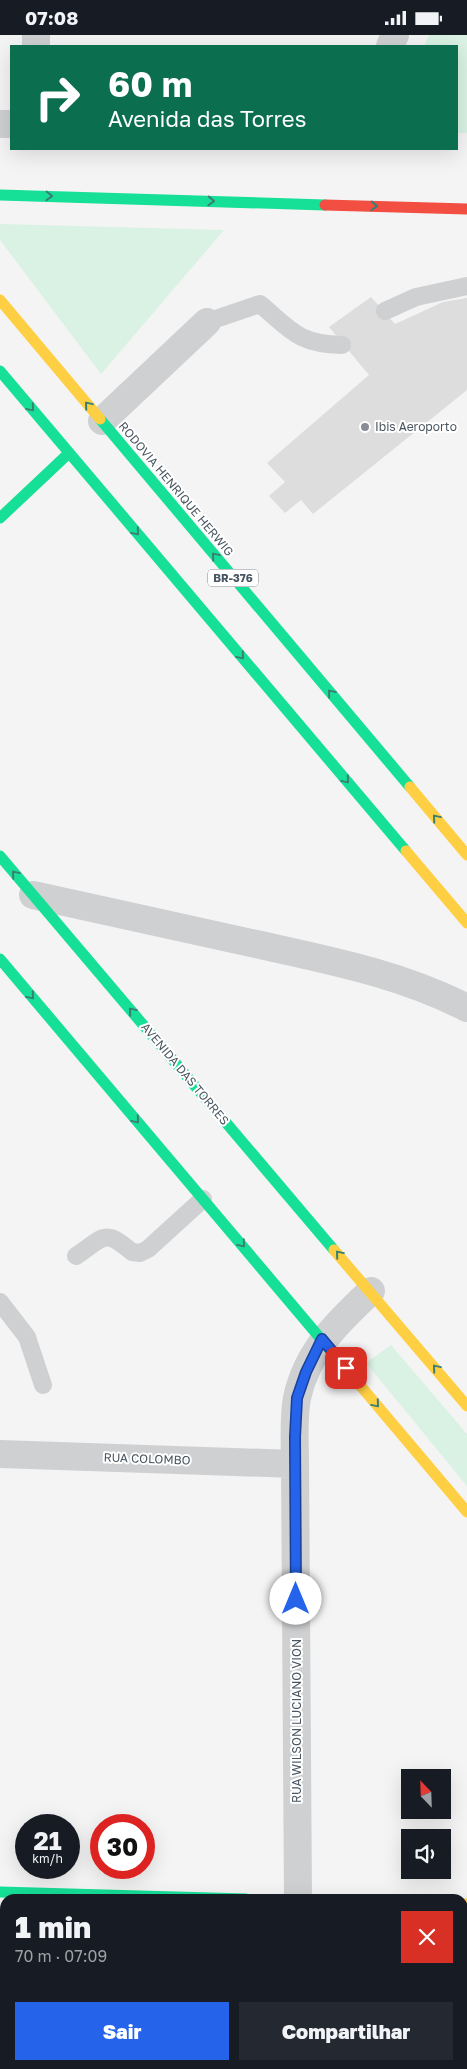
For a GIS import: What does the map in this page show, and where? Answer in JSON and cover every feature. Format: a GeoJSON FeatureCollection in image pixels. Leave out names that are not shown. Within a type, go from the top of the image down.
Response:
{"type":"FeatureCollection","features":[{"type":"Feature","properties":{"kind":"main road"},"geometry":{"type":"LineString","coordinates":[[0,195],[467,209]]}},
{"type":"Feature","properties":{"kind":"main road","name":"RODOVIA HENRIQUE HERWIG"},"geometry":{"type":"LineString","coordinates":[[0,300],[467,855]]}},
{"type":"Feature","properties":{"kind":"main road"},"geometry":{"type":"LineString","coordinates":[[0,371],[467,923]]}},
{"type":"Feature","properties":{"kind":"main road"},"geometry":{"type":"LineString","coordinates":[[0,518],[69,453]]}},
{"type":"Feature","properties":{"kind":"main road","name":"AVENIDA DAS TORRES"},"geometry":{"type":"LineString","coordinates":[[0,856],[467,1406]]}},
{"type":"Feature","properties":{"kind":"main road"},"geometry":{"type":"LineString","coordinates":[[2,965],[203,1199],[467,1512]]}},
{"type":"Feature","properties":{"kind":"main road"},"geometry":{"type":"LineString","coordinates":[[0,1893],[41,1894]]}},
{"type":"Feature","properties":{"kind":"street"},"geometry":{"type":"LineString","coordinates":[[102,421],[207,322]]}},
{"type":"Feature","properties":{"kind":"street"},"geometry":{"type":"LineString","coordinates":[[33,895],[342,963],[397,978],[467,1007]]}},
{"type":"Feature","properties":{"kind":"street"},"geometry":{"type":"LineString","coordinates":[[322,1339],[370,1291]]}},
{"type":"Feature","properties":{"kind":"street","name":"RUA WILSON LUCIANO VION"},"geometry":{"type":"LineString","coordinates":[[298,1894],[294,1464],[297,1398],[306,1372],[322,1339]]}},
{"type":"Feature","properties":{"kind":"street","name":"RUA COLOMBO"},"geometry":{"type":"LineString","coordinates":[[0,1454],[294,1464]]}},
{"type":"Feature","properties":{"kind":"lane"},"geometry":{"type":"LineString","coordinates":[[385,311],[416,297],[467,286]]}},
{"type":"Feature","properties":{"kind":"lane"},"geometry":{"type":"LineString","coordinates":[[207,322],[260,303],[300,338],[321,344],[342,345]]}},
{"type":"Feature","properties":{"kind":"lane"},"geometry":{"type":"LineString","coordinates":[[76,1257],[102,1239],[109,1237],[116,1238],[132,1252],[140,1253],[148,1249],[203,1199]]}},
{"type":"Feature","properties":{"kind":"lane"},"geometry":{"type":"LineString","coordinates":[[0,1302],[27,1337],[43,1385]]}},
{"type":"Feature","properties":{"kind":"green space"},"geometry":{"type":"Polygon","coordinates":[[[429,35],[467,35],[467,133],[458,133],[458,45],[424,45],[429,35]]]}},
{"type":"Feature","properties":{"kind":"green space"},"geometry":{"type":"Polygon","coordinates":[[[0,224],[224,230],[101,374],[0,240],[0,224]]]}},
{"type":"Feature","properties":{"kind":"green space"},"geometry":{"type":"Polygon","coordinates":[[[391,1345],[467,1434],[467,1486],[366,1363],[391,1345]]]}},
{"type":"Feature","properties":{"kind":"building","name":"Ibis Aeroporto"},"geometry":{"type":"Polygon","coordinates":[[[371,297],[395,324],[443,302],[467,298],[467,390],[313,514],[301,500],[285,513],[269,496],[285,482],[267,463],[369,375],[329,327],[371,297]]]}},
{"type":"Feature","properties":{"kind":"traffic: fast"},"geometry":{"type":"LineString","coordinates":[[0,195],[325,205]]}},
{"type":"Feature","properties":{"kind":"traffic: fast"},"geometry":{"type":"LineString","coordinates":[[0,371],[406,851]]}},
{"type":"Feature","properties":{"kind":"traffic: fast"},"geometry":{"type":"LineString","coordinates":[[100,419],[410,787]]}},
{"type":"Feature","properties":{"kind":"traffic: fast"},"geometry":{"type":"LineString","coordinates":[[0,518],[69,453]]}},
{"type":"Feature","properties":{"kind":"traffic: fast"},"geometry":{"type":"LineString","coordinates":[[0,856],[334,1250]]}},
{"type":"Feature","properties":{"kind":"traffic: fast"},"geometry":{"type":"LineString","coordinates":[[0,959],[337,1358]]}},
{"type":"Feature","properties":{"kind":"traffic: fast"},"geometry":{"type":"LineString","coordinates":[[0,1892],[70,1894]]}},
{"type":"Feature","properties":{"kind":"traffic: slow"},"geometry":{"type":"LineString","coordinates":[[0,300],[100,419]]}},
{"type":"Feature","properties":{"kind":"traffic: slow"},"geometry":{"type":"LineString","coordinates":[[410,787],[467,855]]}},
{"type":"Feature","properties":{"kind":"traffic: slow"},"geometry":{"type":"LineString","coordinates":[[406,851],[467,923]]}},
{"type":"Feature","properties":{"kind":"traffic: slow"},"geometry":{"type":"LineString","coordinates":[[334,1250],[467,1406]]}},
{"type":"Feature","properties":{"kind":"traffic: slow"},"geometry":{"type":"LineString","coordinates":[[337,1358],[467,1512]]}},
{"type":"Feature","properties":{"kind":"traffic: jam"},"geometry":{"type":"LineString","coordinates":[[325,205],[467,209]]}},
{"type":"Feature","properties":{"kind":"place","name":"Ibis Aeroporto"},"geometry":{"type":"Point","coordinates":[365,427]}},
{"type":"Feature","properties":{"kind":"route"},"geometry":{"type":"LineString","coordinates":[[296,1599],[295,1423],[297,1398],[306,1372],[322,1339],[346,1368]]}}]}
